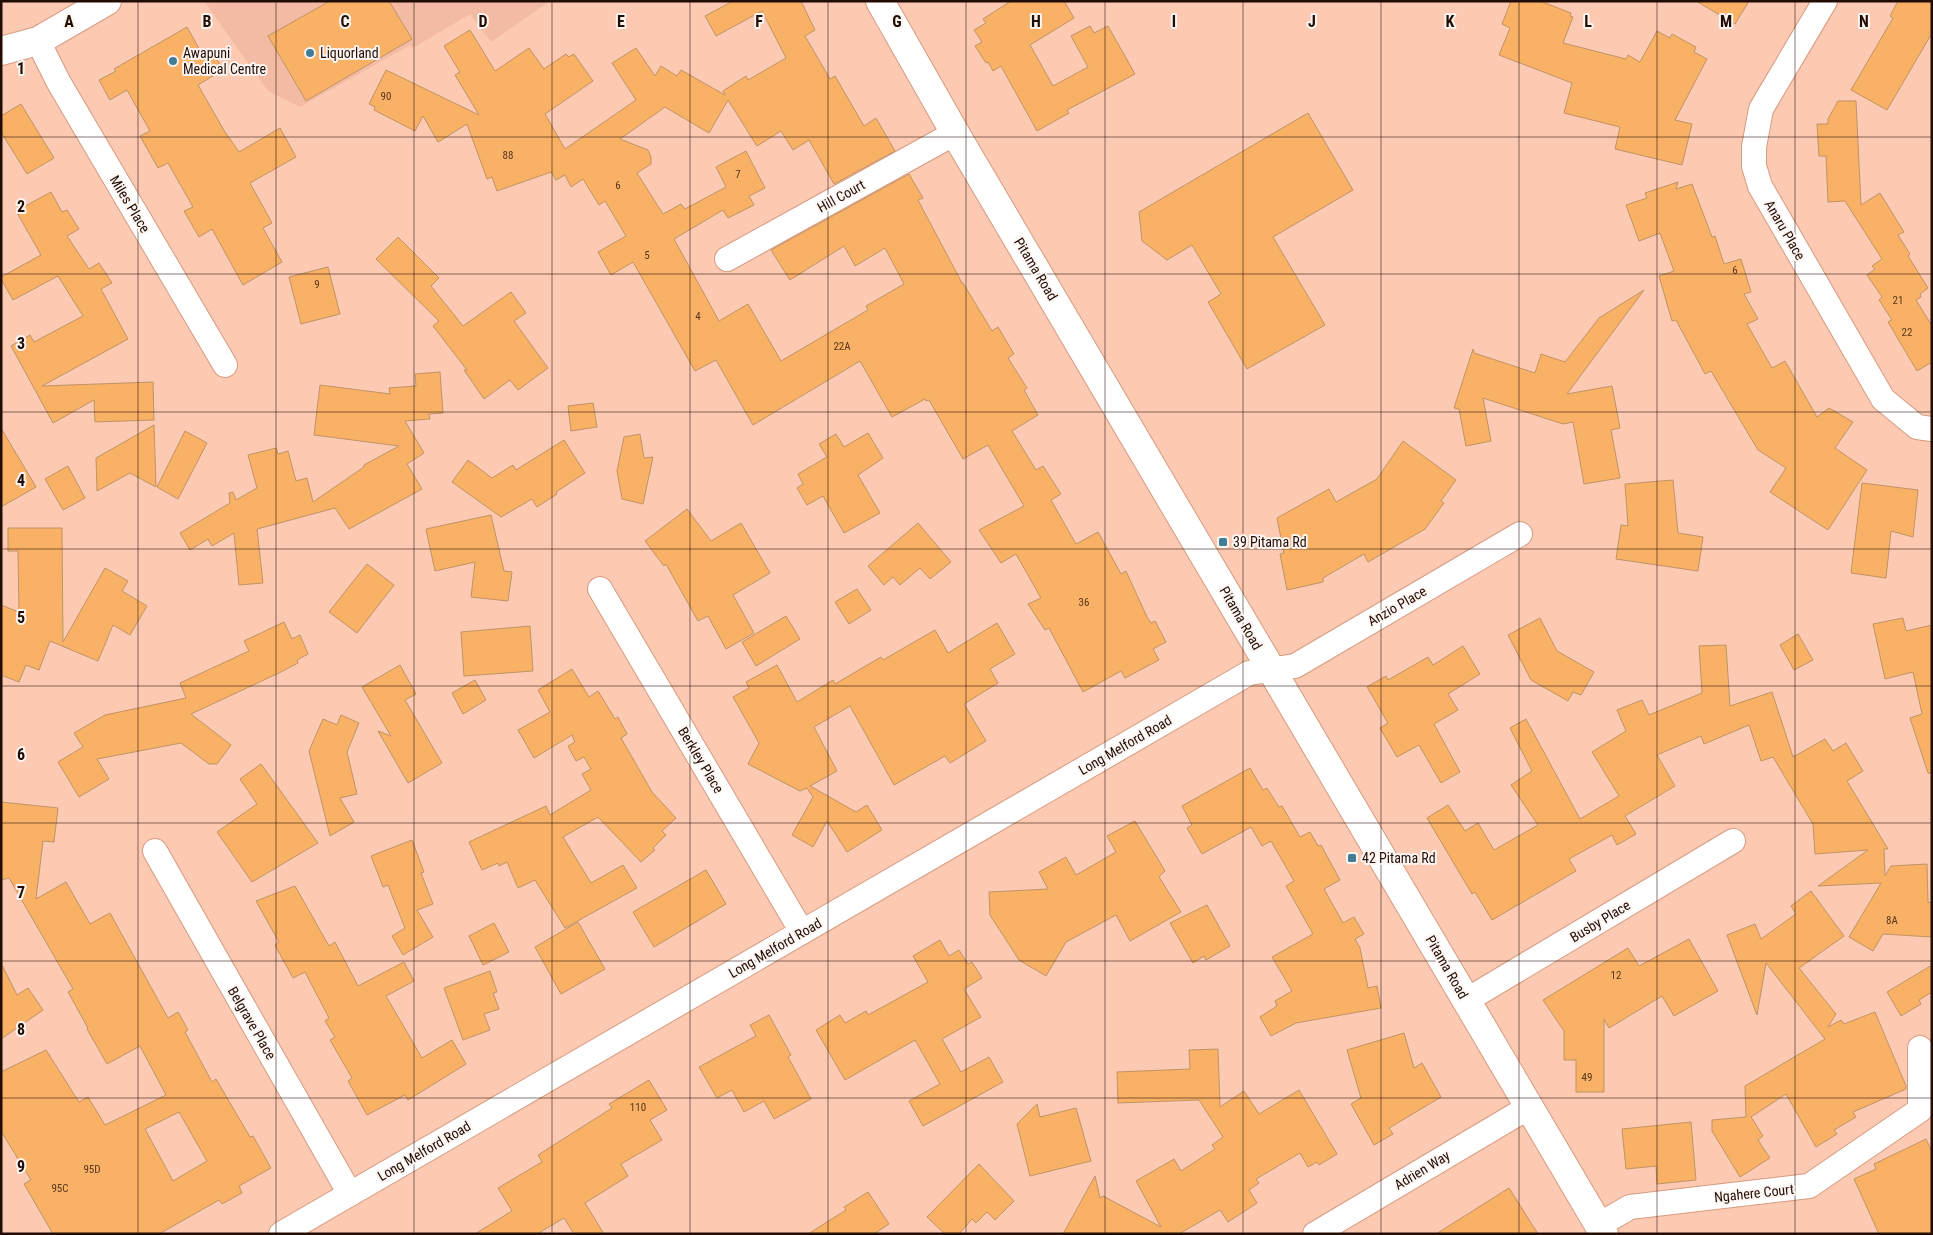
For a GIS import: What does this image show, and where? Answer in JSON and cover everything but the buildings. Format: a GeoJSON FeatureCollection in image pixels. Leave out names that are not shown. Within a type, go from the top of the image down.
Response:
{"type":"FeatureCollection","features":[{"type":"Feature","properties":{"kind":"street"},"geometry":{"type":"LineString","coordinates":[[1,51],[38,40],[107,1]]}},
{"type":"Feature","properties":{"kind":"street","name":"Anaru Place"},"geometry":{"type":"LineString","coordinates":[[1825,1],[1761,109],[1754,148],[1754,166],[1760,186],[1883,399],[1917,427],[1932,429]]}},
{"type":"Feature","properties":{"kind":"street","name":"Pitama Road"},"geometry":{"type":"LineString","coordinates":[[888,4],[955,133],[1601,1229]]}},
{"type":"Feature","properties":{"kind":"street","name":"Miles Place"},"geometry":{"type":"LineString","coordinates":[[38,40],[59,83],[225,365]]}},
{"type":"Feature","properties":{"kind":"street","name":"Hill Court"},"geometry":{"type":"LineString","coordinates":[[727,258],[955,133]]}},
{"type":"Feature","properties":{"kind":"street","name":"Anzio Place"},"geometry":{"type":"LineString","coordinates":[[1271,670],[1295,666],[1520,534]]}},
{"type":"Feature","properties":{"kind":"street","name":"Berkley Place"},"geometry":{"type":"LineString","coordinates":[[600,588],[802,932]]}},
{"type":"Feature","properties":{"kind":"street","name":"Long Melford Road"},"geometry":{"type":"LineString","coordinates":[[281,1234],[1249,673],[1271,670]]}},
{"type":"Feature","properties":{"kind":"street","name":"Busby Place"},"geometry":{"type":"LineString","coordinates":[[1466,1000],[1733,841]]}},
{"type":"Feature","properties":{"kind":"street","name":"Belgrave Place"},"geometry":{"type":"LineString","coordinates":[[155,851],[350,1194]]}},
{"type":"Feature","properties":{"kind":"street","name":"Ngahere Court"},"geometry":{"type":"LineString","coordinates":[[1601,1229],[1630,1207],[1809,1186],[1920,1110],[1920,1048]]}},
{"type":"Feature","properties":{"kind":"street","name":"Adrien Way"},"geometry":{"type":"LineString","coordinates":[[1314,1234],[1529,1107]]}},
{"type":"Feature","properties":{"kind":"shaded area"},"geometry":{"type":"Polygon","coordinates":[[[204,1],[550,1],[491,42],[470,14],[413,48],[410,45],[300,107],[268,91],[204,1]]]}},
{"type":"Feature","properties":{"kind":"place","name":"Liquorland"},"geometry":{"type":"Point","coordinates":[310,53]}},
{"type":"Feature","properties":{"kind":"place","name":"Awapuni Medical Centre"},"geometry":{"type":"Point","coordinates":[173,61]}},
{"type":"Feature","properties":{"kind":"place","name":"39 Pitama Rd"},"geometry":{"type":"Point","coordinates":[1223,542]}},
{"type":"Feature","properties":{"kind":"place","name":"42 Pitama Rd"},"geometry":{"type":"Point","coordinates":[1352,858]}}]}
